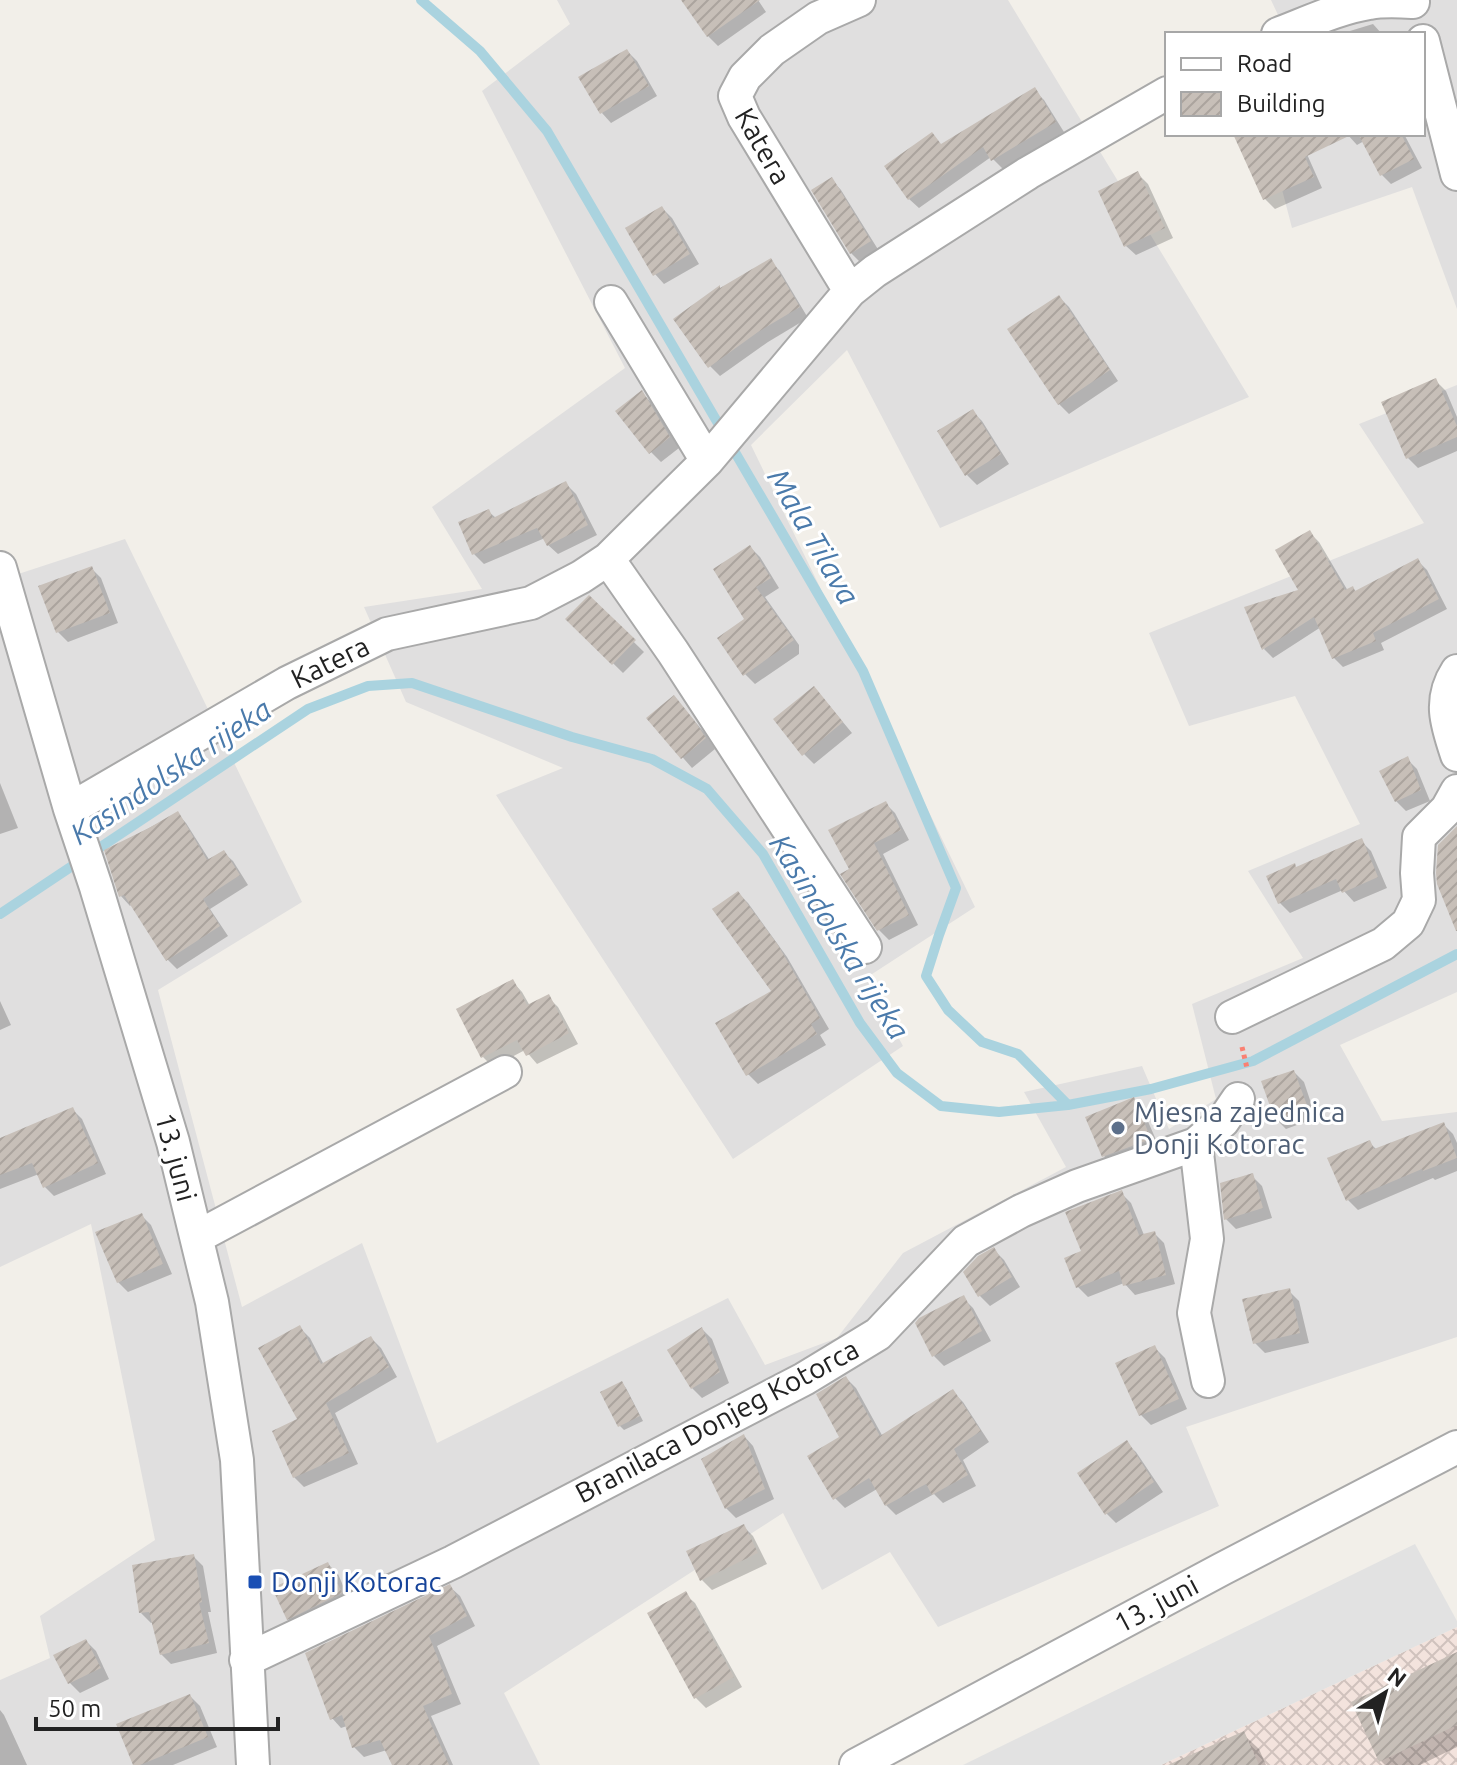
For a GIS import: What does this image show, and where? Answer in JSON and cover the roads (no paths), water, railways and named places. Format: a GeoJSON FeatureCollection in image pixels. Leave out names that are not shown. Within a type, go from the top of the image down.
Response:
{"type":"FeatureCollection","features":[{"type":"Feature","properties":{"kind":"street","name":"Katera"},"geometry":{"type":"LineString","coordinates":[[850,291],[744,117],[735,96],[745,77],[772,50],[818,18],[859,0]]}},
{"type":"Feature","properties":{"kind":"street"},"geometry":{"type":"LineString","coordinates":[[1283,32],[1350,7],[1388,1],[1413,1],[1421,32]]}},
{"type":"Feature","properties":{"kind":"street"},"geometry":{"type":"LineString","coordinates":[[1425,49],[1457,174]]}},
{"type":"Feature","properties":{"kind":"street","name":"Katera"},"geometry":{"type":"LineString","coordinates":[[74,823],[287,683],[387,634],[531,603],[608,559],[711,456],[850,291],[875,271],[1028,173],[1165,94]]}},
{"type":"Feature","properties":{"kind":"street"},"geometry":{"type":"LineString","coordinates":[[611,302],[711,456]]}},
{"type":"Feature","properties":{"kind":"street"},"geometry":{"type":"LineString","coordinates":[[608,559],[673,652],[865,947]]}},
{"type":"Feature","properties":{"kind":"street","name":"13. juni"},"geometry":{"type":"LineString","coordinates":[[0,568],[74,823],[173,1142],[212,1302],[237,1460],[253,1765]]}},
{"type":"Feature","properties":{"kind":"street"},"geometry":{"type":"LineString","coordinates":[[1457,671],[1449,683],[1445,711],[1457,755]]}},
{"type":"Feature","properties":{"kind":"street"},"geometry":{"type":"LineString","coordinates":[[1232,1017],[1383,944],[1408,923],[1419,900],[1419,837],[1447,809],[1457,791]]}},
{"type":"Feature","properties":{"kind":"street"},"geometry":{"type":"LineString","coordinates":[[197,1237],[505,1072]]}},
{"type":"Feature","properties":{"kind":"street","name":"Branilaca Donjeg Kotorca"},"geometry":{"type":"LineString","coordinates":[[246,1660],[453,1562],[804,1379],[878,1334],[966,1241],[1021,1211],[1077,1186],[1196,1144],[1223,1121],[1243,1087]]}},
{"type":"Feature","properties":{"kind":"street"},"geometry":{"type":"LineString","coordinates":[[1196,1144],[1207,1239],[1194,1313],[1208,1381]]}},
{"type":"Feature","properties":{"kind":"street","name":"13. juni"},"geometry":{"type":"LineString","coordinates":[[856,1765],[1457,1447]]}},
{"type":"Feature","properties":{"kind":"waterway","name":"Mala Tilava"},"geometry":{"type":"LineString","coordinates":[[421,0],[480,51],[547,131],[863,671],[956,888],[926,976],[948,1010],[982,1042],[1018,1054],[1068,1105]]}},
{"type":"Feature","properties":{"kind":"waterway","name":"Kasindolska rijeka"},"geometry":{"type":"LineString","coordinates":[[0,914],[308,709],[368,686],[412,683],[572,737],[652,759],[707,789],[763,854],[860,1023],[897,1073],[941,1106],[999,1112],[1068,1105],[1151,1089],[1253,1061],[1457,954]]}},
{"type":"Feature","properties":{"kind":"place","name":"Mjesna zajednica Donji Kotorac"},"geometry":{"type":"Point","coordinates":[1118,1128]}},
{"type":"Feature","properties":{"kind":"place","name":"Donji Kotorac"},"geometry":{"type":"Point","coordinates":[255,1582]}}]}
